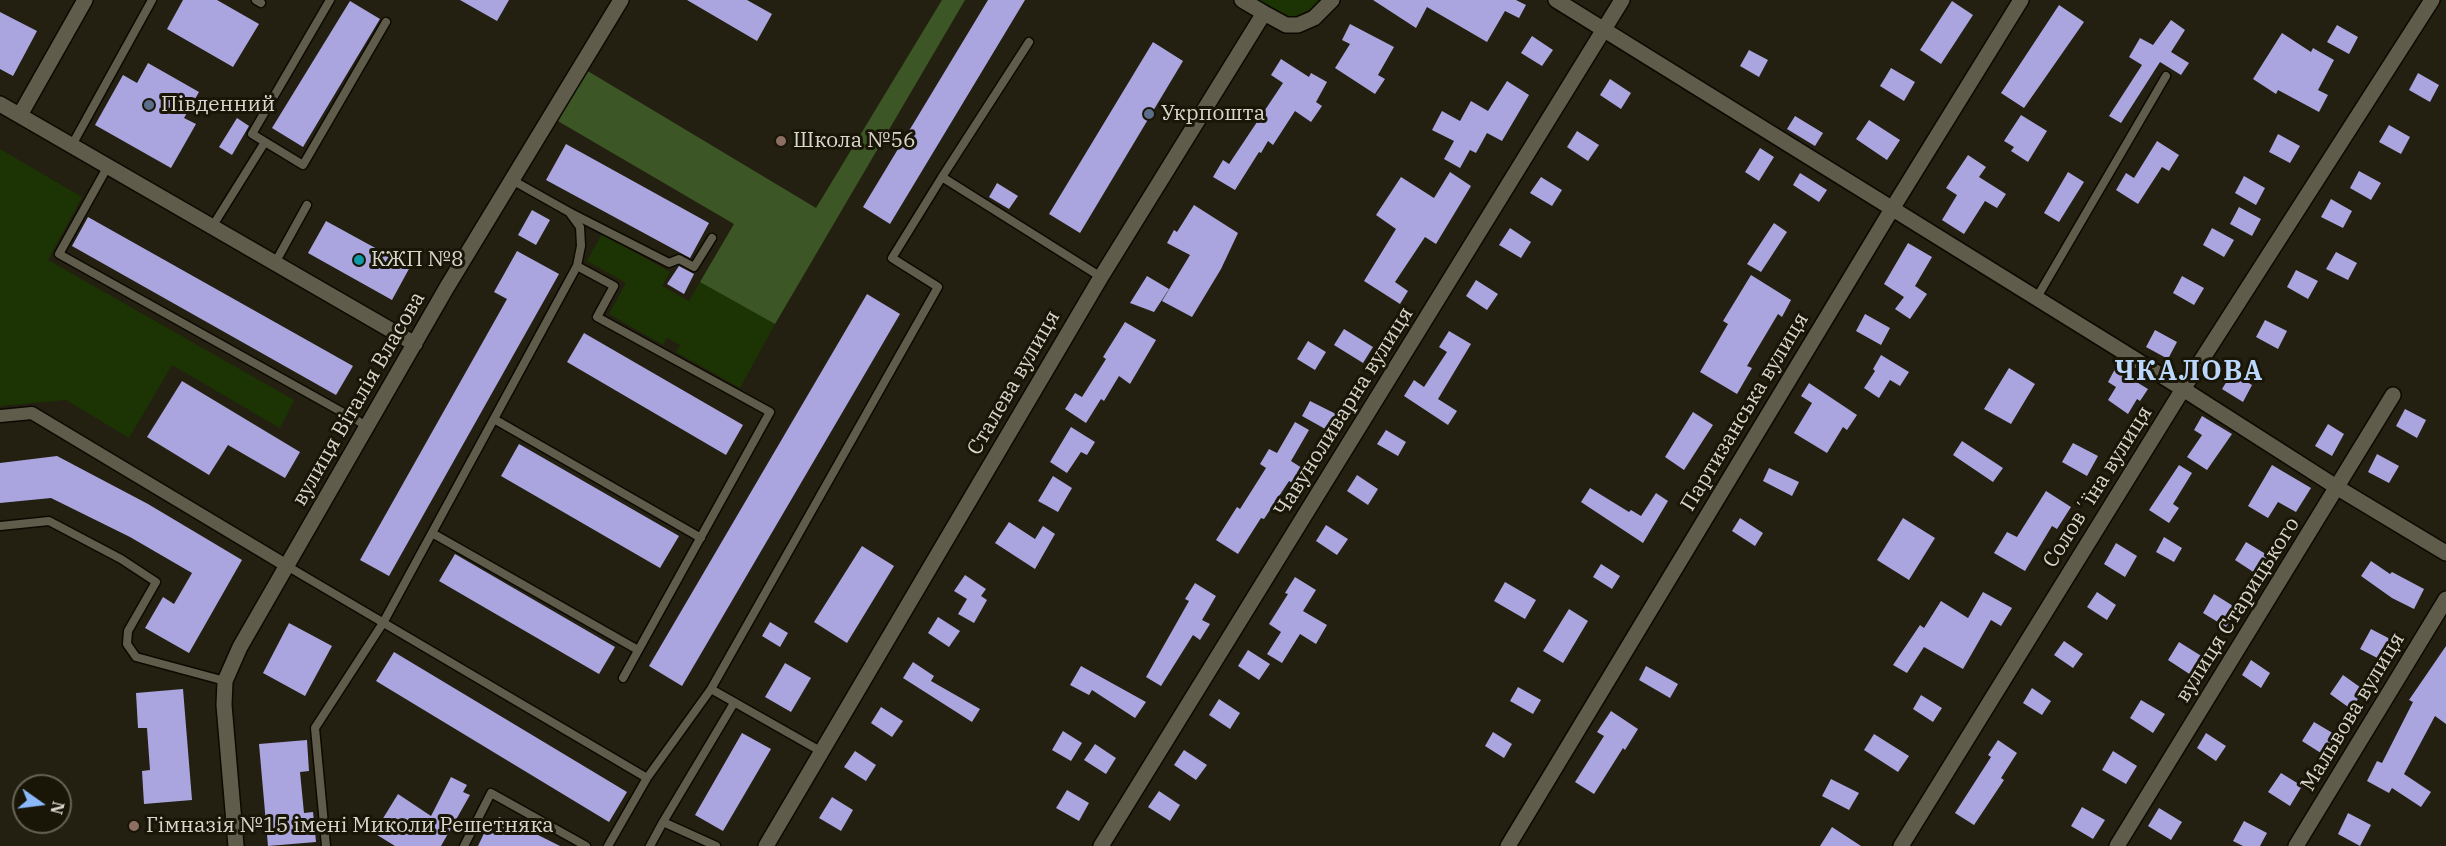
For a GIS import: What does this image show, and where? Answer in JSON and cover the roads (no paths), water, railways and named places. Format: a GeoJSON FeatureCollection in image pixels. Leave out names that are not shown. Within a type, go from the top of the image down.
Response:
{"type":"FeatureCollection","features":[{"type":"Feature","properties":{"kind":"street","name":"вулиця Віталія Власова"},"geometry":{"type":"LineString","coordinates":[[236,846],[225,734],[225,681],[240,647],[415,344],[621,0]]}},
{"type":"Feature","properties":{"kind":"street"},"geometry":{"type":"LineString","coordinates":[[1242,0],[1286,25],[1298,25],[1314,18],[1332,0]]}},
{"type":"Feature","properties":{"kind":"street"},"geometry":{"type":"LineString","coordinates":[[1556,0],[2446,553]]}},
{"type":"Feature","properties":{"kind":"street","name":"Чавуноливарна вулиця"},"geometry":{"type":"LineString","coordinates":[[1101,846],[1622,0]]}},
{"type":"Feature","properties":{"kind":"street","name":"Партизанська вулиця"},"geometry":{"type":"LineString","coordinates":[[1508,846],[1892,209],[2021,0]]}},
{"type":"Feature","properties":{"kind":"street","name":"Соловʼїна вулиця"},"geometry":{"type":"LineString","coordinates":[[1901,846],[2183,389],[2432,0]]}},
{"type":"Feature","properties":{"kind":"street"},"geometry":{"type":"LineString","coordinates":[[20,115],[82,2]]}},
{"type":"Feature","properties":{"kind":"street","name":"Сталева вулиця"},"geometry":{"type":"LineString","coordinates":[[766,846],[1101,277],[1264,13]]}},
{"type":"Feature","properties":{"kind":"street"},"geometry":{"type":"LineString","coordinates":[[0,104],[415,344]]}},
{"type":"Feature","properties":{"kind":"street","name":"вулиця Старицького"},"geometry":{"type":"LineString","coordinates":[[2117,846],[2393,395]]}},
{"type":"Feature","properties":{"kind":"street"},"geometry":{"type":"LineString","coordinates":[[0,416],[32,413],[287,566]]}},
{"type":"Feature","properties":{"kind":"street","name":"Мальвова вулиця"},"geometry":{"type":"LineString","coordinates":[[2296,846],[2446,599]]}},
{"type":"Feature","properties":{"kind":"lane"},"geometry":{"type":"LineString","coordinates":[[72,145],[152,0]]}},
{"type":"Feature","properties":{"kind":"lane"},"geometry":{"type":"LineString","coordinates":[[330,0],[252,134],[303,165],[386,22]]}},
{"type":"Feature","properties":{"kind":"lane"},"geometry":{"type":"LineString","coordinates":[[608,846],[647,778],[711,689],[938,287],[892,258],[1029,42]]}},
{"type":"Feature","properties":{"kind":"lane"},"geometry":{"type":"LineString","coordinates":[[2036,299],[2166,76]]}},
{"type":"Feature","properties":{"kind":"lane"},"geometry":{"type":"LineString","coordinates":[[212,227],[265,142]]}},
{"type":"Feature","properties":{"kind":"lane"},"geometry":{"type":"LineString","coordinates":[[108,166],[59,254],[368,426]]}},
{"type":"Feature","properties":{"kind":"lane"},"geometry":{"type":"LineString","coordinates":[[942,177],[1101,277]]}},
{"type":"Feature","properties":{"kind":"lane"},"geometry":{"type":"LineString","coordinates":[[512,180],[669,263],[679,259],[694,267],[712,238]]}},
{"type":"Feature","properties":{"kind":"lane"},"geometry":{"type":"LineString","coordinates":[[275,263],[307,205]]}},
{"type":"Feature","properties":{"kind":"lane"},"geometry":{"type":"LineString","coordinates":[[326,846],[315,728],[383,623],[577,266],[581,246],[580,227],[570,212]]}},
{"type":"Feature","properties":{"kind":"lane"},"geometry":{"type":"LineString","coordinates":[[577,266],[614,286],[597,317],[770,412],[623,678]]}},
{"type":"Feature","properties":{"kind":"lane"},"geometry":{"type":"LineString","coordinates":[[494,419],[701,538]]}},
{"type":"Feature","properties":{"kind":"lane"},"geometry":{"type":"LineString","coordinates":[[0,526],[49,521],[156,582],[128,631],[127,644],[136,657],[225,681]]}},
{"type":"Feature","properties":{"kind":"lane"},"geometry":{"type":"LineString","coordinates":[[432,533],[638,650]]}},
{"type":"Feature","properties":{"kind":"lane"},"geometry":{"type":"LineString","coordinates":[[287,566],[647,778]]}},
{"type":"Feature","properties":{"kind":"lane"},"geometry":{"type":"LineString","coordinates":[[711,689],[822,752]]}},
{"type":"Feature","properties":{"kind":"lane"},"geometry":{"type":"LineString","coordinates":[[650,846],[734,703]]}},
{"type":"Feature","properties":{"kind":"lane"},"geometry":{"type":"LineString","coordinates":[[464,846],[491,793],[586,846]]}},
{"type":"Feature","properties":{"kind":"lane"},"geometry":{"type":"LineString","coordinates":[[663,822],[716,846]]}},
{"type":"Feature","properties":{"kind":"place","name":"Південний"},"geometry":{"type":"Point","coordinates":[149,105]}},
{"type":"Feature","properties":{"kind":"place","name":"Укрпошта"},"geometry":{"type":"Point","coordinates":[1149,114]}},
{"type":"Feature","properties":{"kind":"place","name":"Школа №56"},"geometry":{"type":"Point","coordinates":[781,141]}},
{"type":"Feature","properties":{"kind":"place","name":"КЖП №8"},"geometry":{"type":"Point","coordinates":[359,260]}},
{"type":"Feature","properties":{"kind":"place","name":"Гімназія №15 імені Миколи Решетняка"},"geometry":{"type":"Point","coordinates":[134,826]}},
{"type":"Feature","properties":{"kind":"district","name":"ЧКАЛОВА"},"geometry":{"type":"Point","coordinates":[2189,372]}}]}
